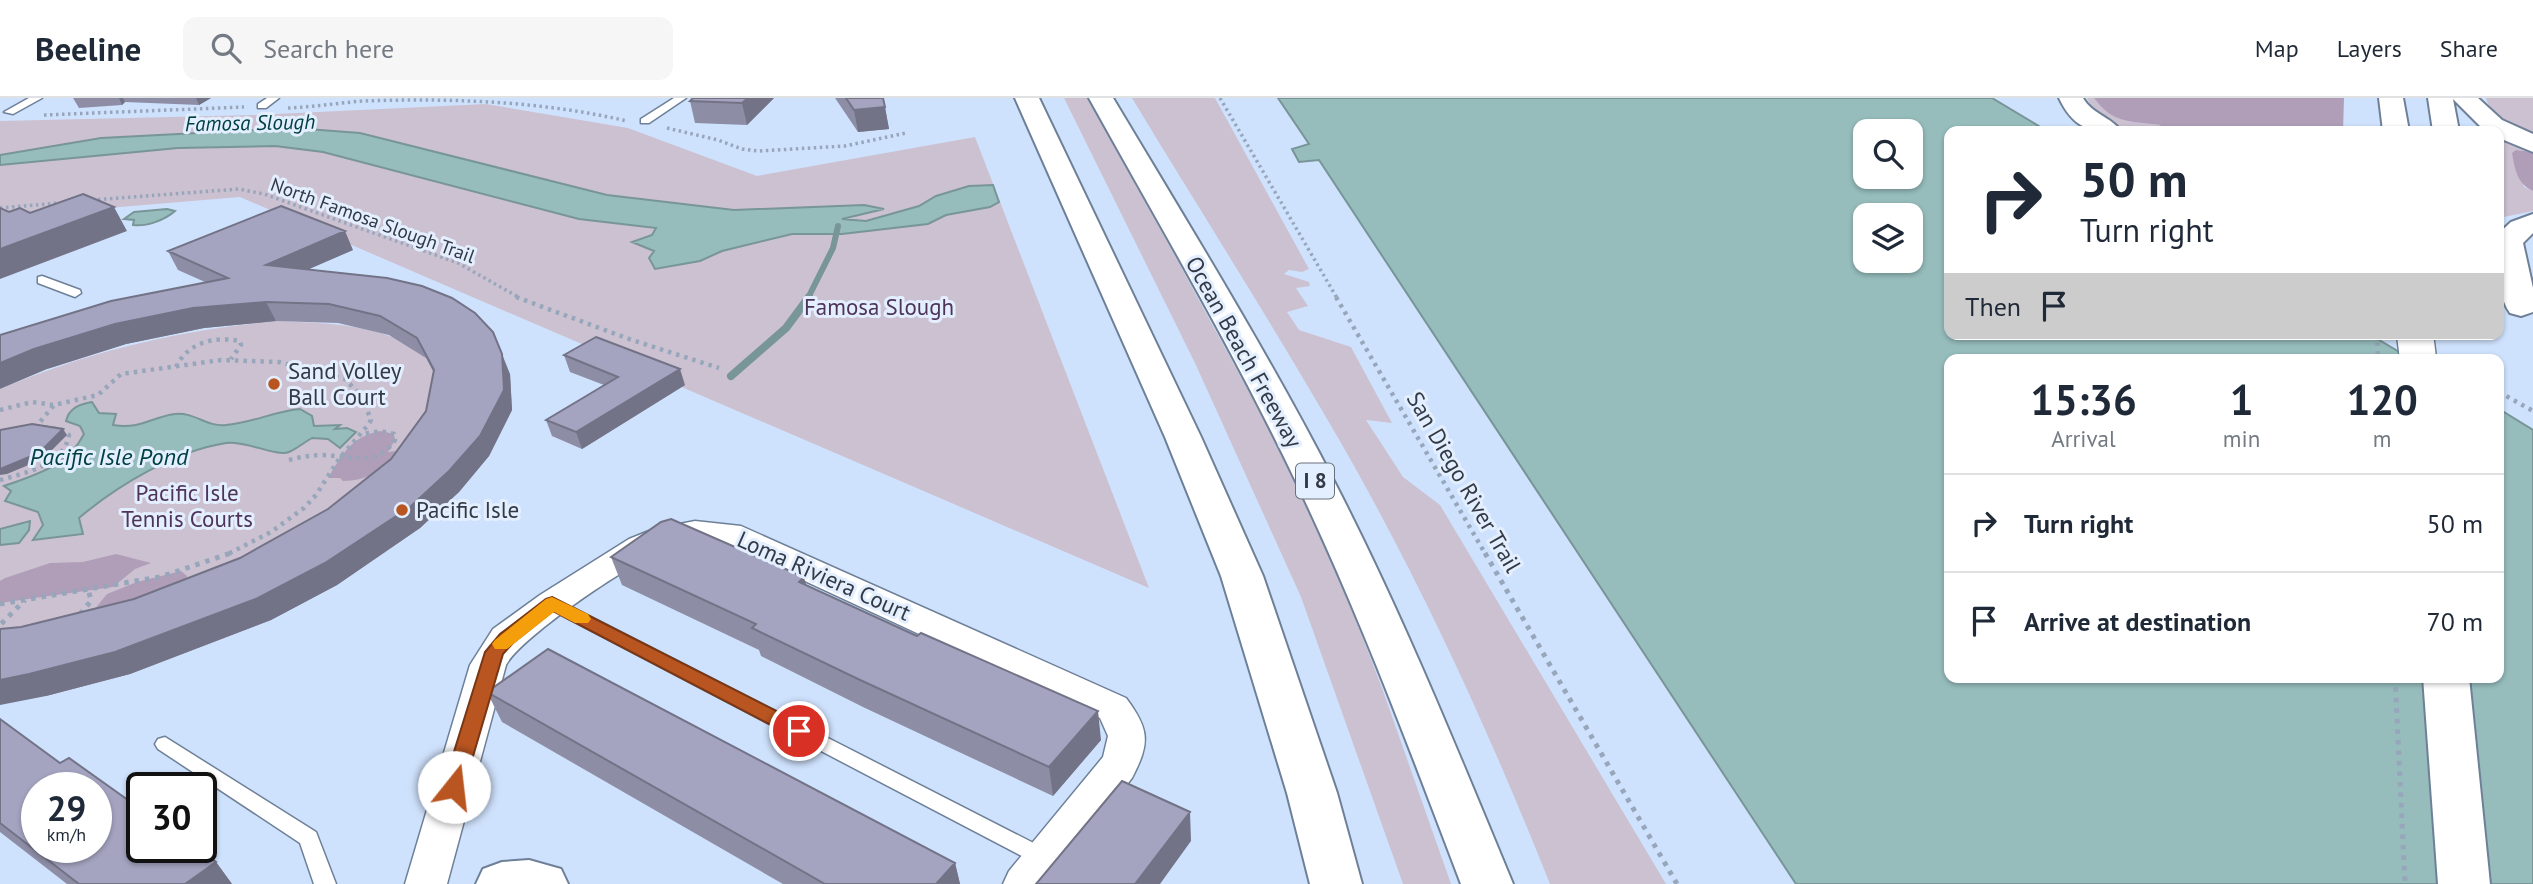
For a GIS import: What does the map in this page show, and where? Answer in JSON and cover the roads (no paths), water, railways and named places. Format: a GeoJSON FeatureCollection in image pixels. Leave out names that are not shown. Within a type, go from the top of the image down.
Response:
{"type":"FeatureCollection","features":[{"type":"Feature","properties":{"kind":"main road"},"geometry":{"type":"LineString","coordinates":[[1027,98],[1183,436],[1242,576],[1312,793],[1336,884]]}},
{"type":"Feature","properties":{"kind":"main road","name":"Ocean Beach Freeway"},"geometry":{"type":"LineString","coordinates":[[1101,98],[1241,343],[1316,483],[1401,667],[1486,884]]}},
{"type":"Feature","properties":{"kind":"main road"},"geometry":{"type":"LineString","coordinates":[[2071,98],[2076,108],[2097,126]]}},
{"type":"Feature","properties":{"kind":"main road"},"geometry":{"type":"LineString","coordinates":[[2440,98],[2445,126]]}},
{"type":"Feature","properties":{"kind":"main road"},"geometry":{"type":"LineString","coordinates":[[2464,98],[2495,126]]}},
{"type":"Feature","properties":{"kind":"main road"},"geometry":{"type":"LineString","coordinates":[[2504,130],[2533,144]]}},
{"type":"Feature","properties":{"kind":"main road"},"geometry":{"type":"LineString","coordinates":[[2527,318],[2508,241],[2521,228],[2533,223]]}},
{"type":"Feature","properties":{"kind":"main road"},"geometry":{"type":"LineString","coordinates":[[2504,277],[2527,318]]}},
{"type":"Feature","properties":{"kind":"main road"},"geometry":{"type":"LineString","coordinates":[[2447,683],[2464,884]]}},
{"type":"Feature","properties":{"kind":"main road"},"geometry":{"type":"LineString","coordinates":[[502,884],[542,884]]}},
{"type":"Feature","properties":{"kind":"street","name":"Loma Riviera Court"},"geometry":{"type":"LineString","coordinates":[[426,884],[488,665],[495,652],[506,638],[552,603],[641,547],[666,536],[695,531],[729,533],[1113,708],[1123,721],[1128,735],[1127,752],[1035,871]]}},
{"type":"Feature","properties":{"kind":"lane"},"geometry":{"type":"LineString","coordinates":[[9,112],[37,98]]}},
{"type":"Feature","properties":{"kind":"lane"},"geometry":{"type":"LineString","coordinates":[[257,107],[274,98]]}},
{"type":"Feature","properties":{"kind":"lane"},"geometry":{"type":"LineString","coordinates":[[641,122],[681,98]]}},
{"type":"Feature","properties":{"kind":"lane"},"geometry":{"type":"LineString","coordinates":[[41,279],[75,293]]}},
{"type":"Feature","properties":{"kind":"lane"},"geometry":{"type":"LineString","coordinates":[[552,603],[1035,871]]}},
{"type":"Feature","properties":{"kind":"lane"},"geometry":{"type":"LineString","coordinates":[[165,744],[309,838],[325,884]]}},
{"type":"Feature","properties":{"kind":"water"},"geometry":{"type":"Polygon","coordinates":[[[1278,98],[1992,98],[2039,126],[1944,126],[1944,340],[2379,340],[2403,354],[1944,354],[1944,683],[2504,683],[2504,412],[2533,430],[2533,884],[1796,884],[1319,160],[1299,162],[1292,149],[1309,144],[1278,98]]]}},
{"type":"Feature","properties":{"kind":"water"},"geometry":{"type":"Polygon","coordinates":[[[294,128],[360,133],[607,195],[734,210],[864,205],[884,209],[842,219],[866,221],[919,206],[936,196],[969,186],[993,185],[999,202],[990,207],[946,215],[928,224],[842,234],[792,234],[722,251],[700,261],[655,269],[649,258],[654,251],[632,242],[652,235],[656,228],[579,219],[323,152],[275,146],[178,148],[0,165],[0,155],[101,138],[294,128]]]}},
{"type":"Feature","properties":{"kind":"water"},"geometry":{"type":"Polygon","coordinates":[[[167,209],[175,211],[149,224],[133,225],[134,220],[124,219],[134,212],[167,209]]]}},
{"type":"Feature","properties":{"kind":"water","name":"Pacific Isle Pond"},"geometry":{"type":"Polygon","coordinates":[[[92,402],[99,413],[116,414],[113,425],[138,425],[182,414],[212,424],[226,425],[300,409],[312,416],[314,426],[340,425],[335,429],[347,428],[356,432],[340,448],[328,439],[312,438],[283,453],[226,443],[187,453],[148,471],[94,506],[79,518],[83,534],[33,540],[43,525],[38,512],[5,501],[11,491],[4,486],[50,468],[69,454],[84,434],[80,426],[66,421],[67,417],[76,407],[92,402]]]}},
{"type":"Feature","properties":{"kind":"water"},"geometry":{"type":"Polygon","coordinates":[[[30,521],[29,530],[19,543],[0,545],[0,529],[30,521]]]}},
{"type":"Feature","properties":{"kind":"waterway"},"geometry":{"type":"LineString","coordinates":[[808,298],[833,248],[838,226]]}},
{"type":"Feature","properties":{"kind":"waterway"},"geometry":{"type":"LineString","coordinates":[[731,376],[786,328],[809,297]]}},
{"type":"Feature","properties":{"kind":"place","name":"Sand Volley Ball Court"},"geometry":{"type":"Point","coordinates":[274,384]}},
{"type":"Feature","properties":{"kind":"place","name":"Pacific Isle"},"geometry":{"type":"Point","coordinates":[402,510]}},
{"type":"Feature","properties":{"kind":"water label","name":"Famosa Slough"},"geometry":{"type":"Point","coordinates":[250,123]}},
{"type":"Feature","properties":{"kind":"park label","name":"Famosa Slough"},"geometry":{"type":"Point","coordinates":[879,307]}},
{"type":"Feature","properties":{"kind":"park label","name":"Pacific Isle Tennis Courts"},"geometry":{"type":"Point","coordinates":[187,506]}}]}
